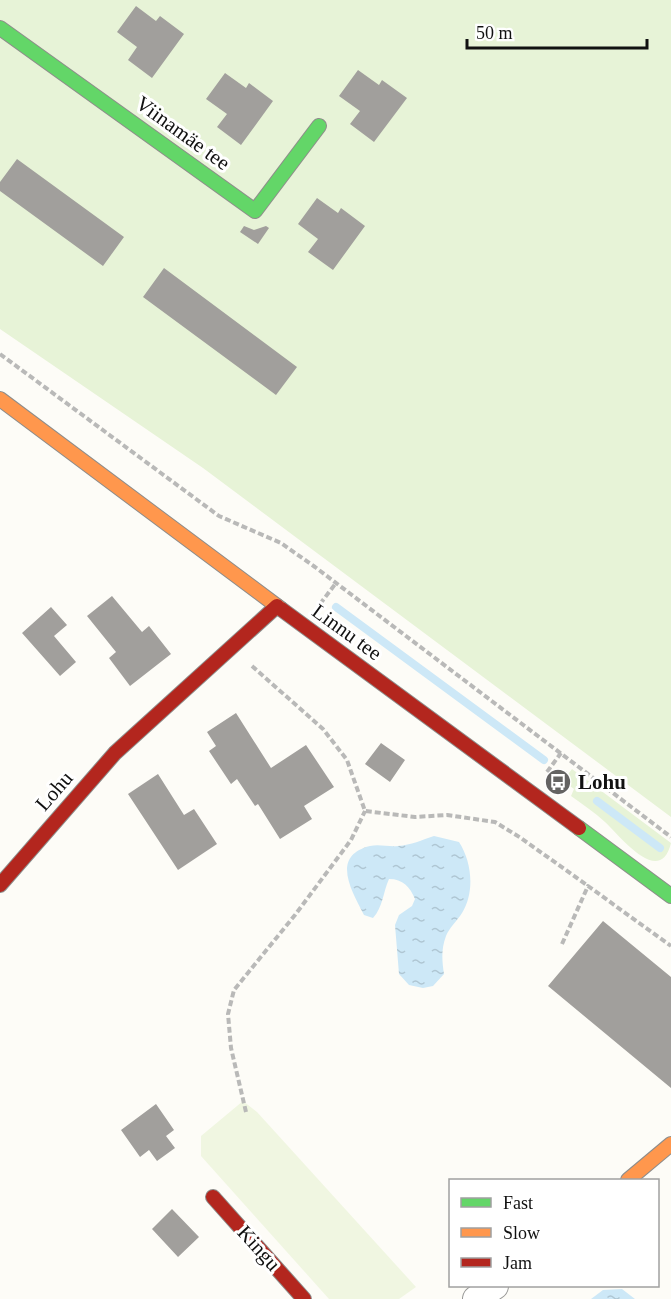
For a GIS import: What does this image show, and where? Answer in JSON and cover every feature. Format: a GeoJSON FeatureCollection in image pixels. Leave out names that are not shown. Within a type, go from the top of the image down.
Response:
{"type":"FeatureCollection","features":[{"type":"Feature","properties":{"kind":"street","name":"Viinamäe tee"},"geometry":{"type":"LineString","coordinates":[[0,28],[255,211],[319,126]]}},
{"type":"Feature","properties":{"kind":"street","name":"Linnu tee"},"geometry":{"type":"LineString","coordinates":[[0,399],[276,606],[671,896]]}},
{"type":"Feature","properties":{"kind":"street","name":"Lohu"},"geometry":{"type":"LineString","coordinates":[[0,885],[115,753],[276,606]]}},
{"type":"Feature","properties":{"kind":"street"},"geometry":{"type":"LineString","coordinates":[[629,1179],[671,1144]]}},
{"type":"Feature","properties":{"kind":"street","name":"Kingu"},"geometry":{"type":"LineString","coordinates":[[213,1197],[304,1299]]}},
{"type":"Feature","properties":{"kind":"street"},"geometry":{"type":"LineString","coordinates":[[476,1299],[494,1287]]}},
{"type":"Feature","properties":{"kind":"path"},"geometry":{"type":"LineString","coordinates":[[0,354],[219,516],[281,543],[671,837]]}},
{"type":"Feature","properties":{"kind":"path"},"geometry":{"type":"LineString","coordinates":[[231,648],[323,729],[347,760],[366,811],[351,840],[295,915],[234,990],[228,1014],[231,1048],[246,1112]]}},
{"type":"Feature","properties":{"kind":"path"},"geometry":{"type":"LineString","coordinates":[[553,778],[547,773],[561,753]]}},
{"type":"Feature","properties":{"kind":"path"},"geometry":{"type":"LineString","coordinates":[[366,811],[415,817],[447,815],[495,822],[521,838],[671,946]]}},
{"type":"Feature","properties":{"kind":"path"},"geometry":{"type":"LineString","coordinates":[[562,944],[588,886]]}},
{"type":"Feature","properties":{"kind":"green space"},"geometry":{"type":"Polygon","coordinates":[[[0,0],[671,0],[671,817],[203,468],[0,329],[0,0]]]}},
{"type":"Feature","properties":{"kind":"green space"},"geometry":{"type":"Polygon","coordinates":[[[572,769],[671,843],[666,856],[658,861],[649,860],[640,855],[601,818],[571,796],[574,789],[563,781],[572,769]]]}},
{"type":"Feature","properties":{"kind":"green space"},"geometry":{"type":"Polygon","coordinates":[[[243,1101],[257,1112],[416,1287],[399,1299],[329,1299],[201,1156],[201,1136],[243,1101]]]}},
{"type":"Feature","properties":{"kind":"water"},"geometry":{"type":"Polygon","coordinates":[[[434,836],[459,842],[467,859],[470,887],[466,905],[444,941],[442,955],[444,974],[433,986],[423,988],[409,985],[399,974],[395,925],[399,915],[412,906],[415,899],[411,891],[402,882],[389,879],[376,914],[373,918],[364,915],[350,885],[347,866],[350,858],[358,851],[370,846],[403,845],[434,836]]]}},
{"type":"Feature","properties":{"kind":"water"},"geometry":{"type":"Polygon","coordinates":[[[622,1289],[635,1299],[591,1299],[603,1290],[622,1289]]]}},
{"type":"Feature","properties":{"kind":"building"},"geometry":{"type":"Polygon","coordinates":[[[136,6],[156,21],[160,16],[184,34],[152,78],[128,60],[137,47],[117,32],[136,6]]]}},
{"type":"Feature","properties":{"kind":"building"},"geometry":{"type":"Polygon","coordinates":[[[358,70],[379,85],[382,80],[407,98],[374,142],[350,124],[360,111],[339,96],[358,70]]]}},
{"type":"Feature","properties":{"kind":"building"},"geometry":{"type":"Polygon","coordinates":[[[225,73],[246,88],[249,83],[273,101],[241,145],[217,127],[227,114],[206,99],[225,73]]]}},
{"type":"Feature","properties":{"kind":"building"},"geometry":{"type":"Polygon","coordinates":[[[17,159],[124,237],[103,266],[0,191],[0,182],[17,159]]]}},
{"type":"Feature","properties":{"kind":"building"},"geometry":{"type":"Polygon","coordinates":[[[317,198],[338,213],[341,208],[365,226],[333,270],[308,252],[318,239],[298,224],[317,198]]]}},
{"type":"Feature","properties":{"kind":"building"},"geometry":{"type":"Polygon","coordinates":[[[244,226],[254,230],[266,226],[269,228],[258,244],[240,232],[244,226]]]}},
{"type":"Feature","properties":{"kind":"building"},"geometry":{"type":"Polygon","coordinates":[[[164,268],[297,367],[276,395],[143,297],[164,268]]]}},
{"type":"Feature","properties":{"kind":"building"},"geometry":{"type":"Polygon","coordinates":[[[112,596],[142,632],[149,626],[171,654],[130,686],[109,658],[116,652],[87,616],[112,596]]]}},
{"type":"Feature","properties":{"kind":"building"},"geometry":{"type":"Polygon","coordinates":[[[51,607],[67,625],[54,636],[76,662],[60,676],[22,633],[51,607]]]}},
{"type":"Feature","properties":{"kind":"building"},"geometry":{"type":"Polygon","coordinates":[[[236,713],[271,768],[306,745],[334,787],[304,806],[312,819],[280,839],[258,804],[255,806],[237,779],[231,784],[209,751],[216,746],[207,732],[236,713]]]}},
{"type":"Feature","properties":{"kind":"building"},"geometry":{"type":"Polygon","coordinates":[[[381,743],[405,760],[390,782],[365,764],[381,743]]]}},
{"type":"Feature","properties":{"kind":"building"},"geometry":{"type":"Polygon","coordinates":[[[158,774],[184,815],[194,809],[217,844],[178,870],[128,794],[158,774]]]}},
{"type":"Feature","properties":{"kind":"building"},"geometry":{"type":"Polygon","coordinates":[[[603,921],[671,977],[671,1088],[548,986],[603,921]]]}},
{"type":"Feature","properties":{"kind":"building"},"geometry":{"type":"Polygon","coordinates":[[[156,1104],[174,1130],[166,1136],[175,1148],[157,1161],[149,1150],[140,1157],[121,1130],[156,1104]]]}},
{"type":"Feature","properties":{"kind":"building"},"geometry":{"type":"Polygon","coordinates":[[[172,1209],[199,1237],[178,1257],[152,1229],[172,1209]]]}},
{"type":"Feature","properties":{"kind":"waterway"},"geometry":{"type":"LineString","coordinates":[[336,607],[544,760]]}},
{"type":"Feature","properties":{"kind":"waterway"},"geometry":{"type":"LineString","coordinates":[[597,801],[660,848]]}},
{"type":"Feature","properties":{"kind":"traffic: fast"},"geometry":{"type":"LineString","coordinates":[[0,28],[255,211],[319,126]]}},
{"type":"Feature","properties":{"kind":"traffic: fast"},"geometry":{"type":"LineString","coordinates":[[579,828],[671,896]]}},
{"type":"Feature","properties":{"kind":"traffic: slow"},"geometry":{"type":"LineString","coordinates":[[0,399],[281,609]]}},
{"type":"Feature","properties":{"kind":"traffic: slow"},"geometry":{"type":"LineString","coordinates":[[629,1179],[671,1144]]}},
{"type":"Feature","properties":{"kind":"traffic: jam"},"geometry":{"type":"LineString","coordinates":[[0,885],[115,753],[277,606]]}},
{"type":"Feature","properties":{"kind":"traffic: jam"},"geometry":{"type":"LineString","coordinates":[[281,609],[579,828]]}},
{"type":"Feature","properties":{"kind":"traffic: jam"},"geometry":{"type":"LineString","coordinates":[[213,1197],[304,1299]]}},
{"type":"Feature","properties":{"kind":"place","name":"Lohu"},"geometry":{"type":"Point","coordinates":[558,782]}}]}
